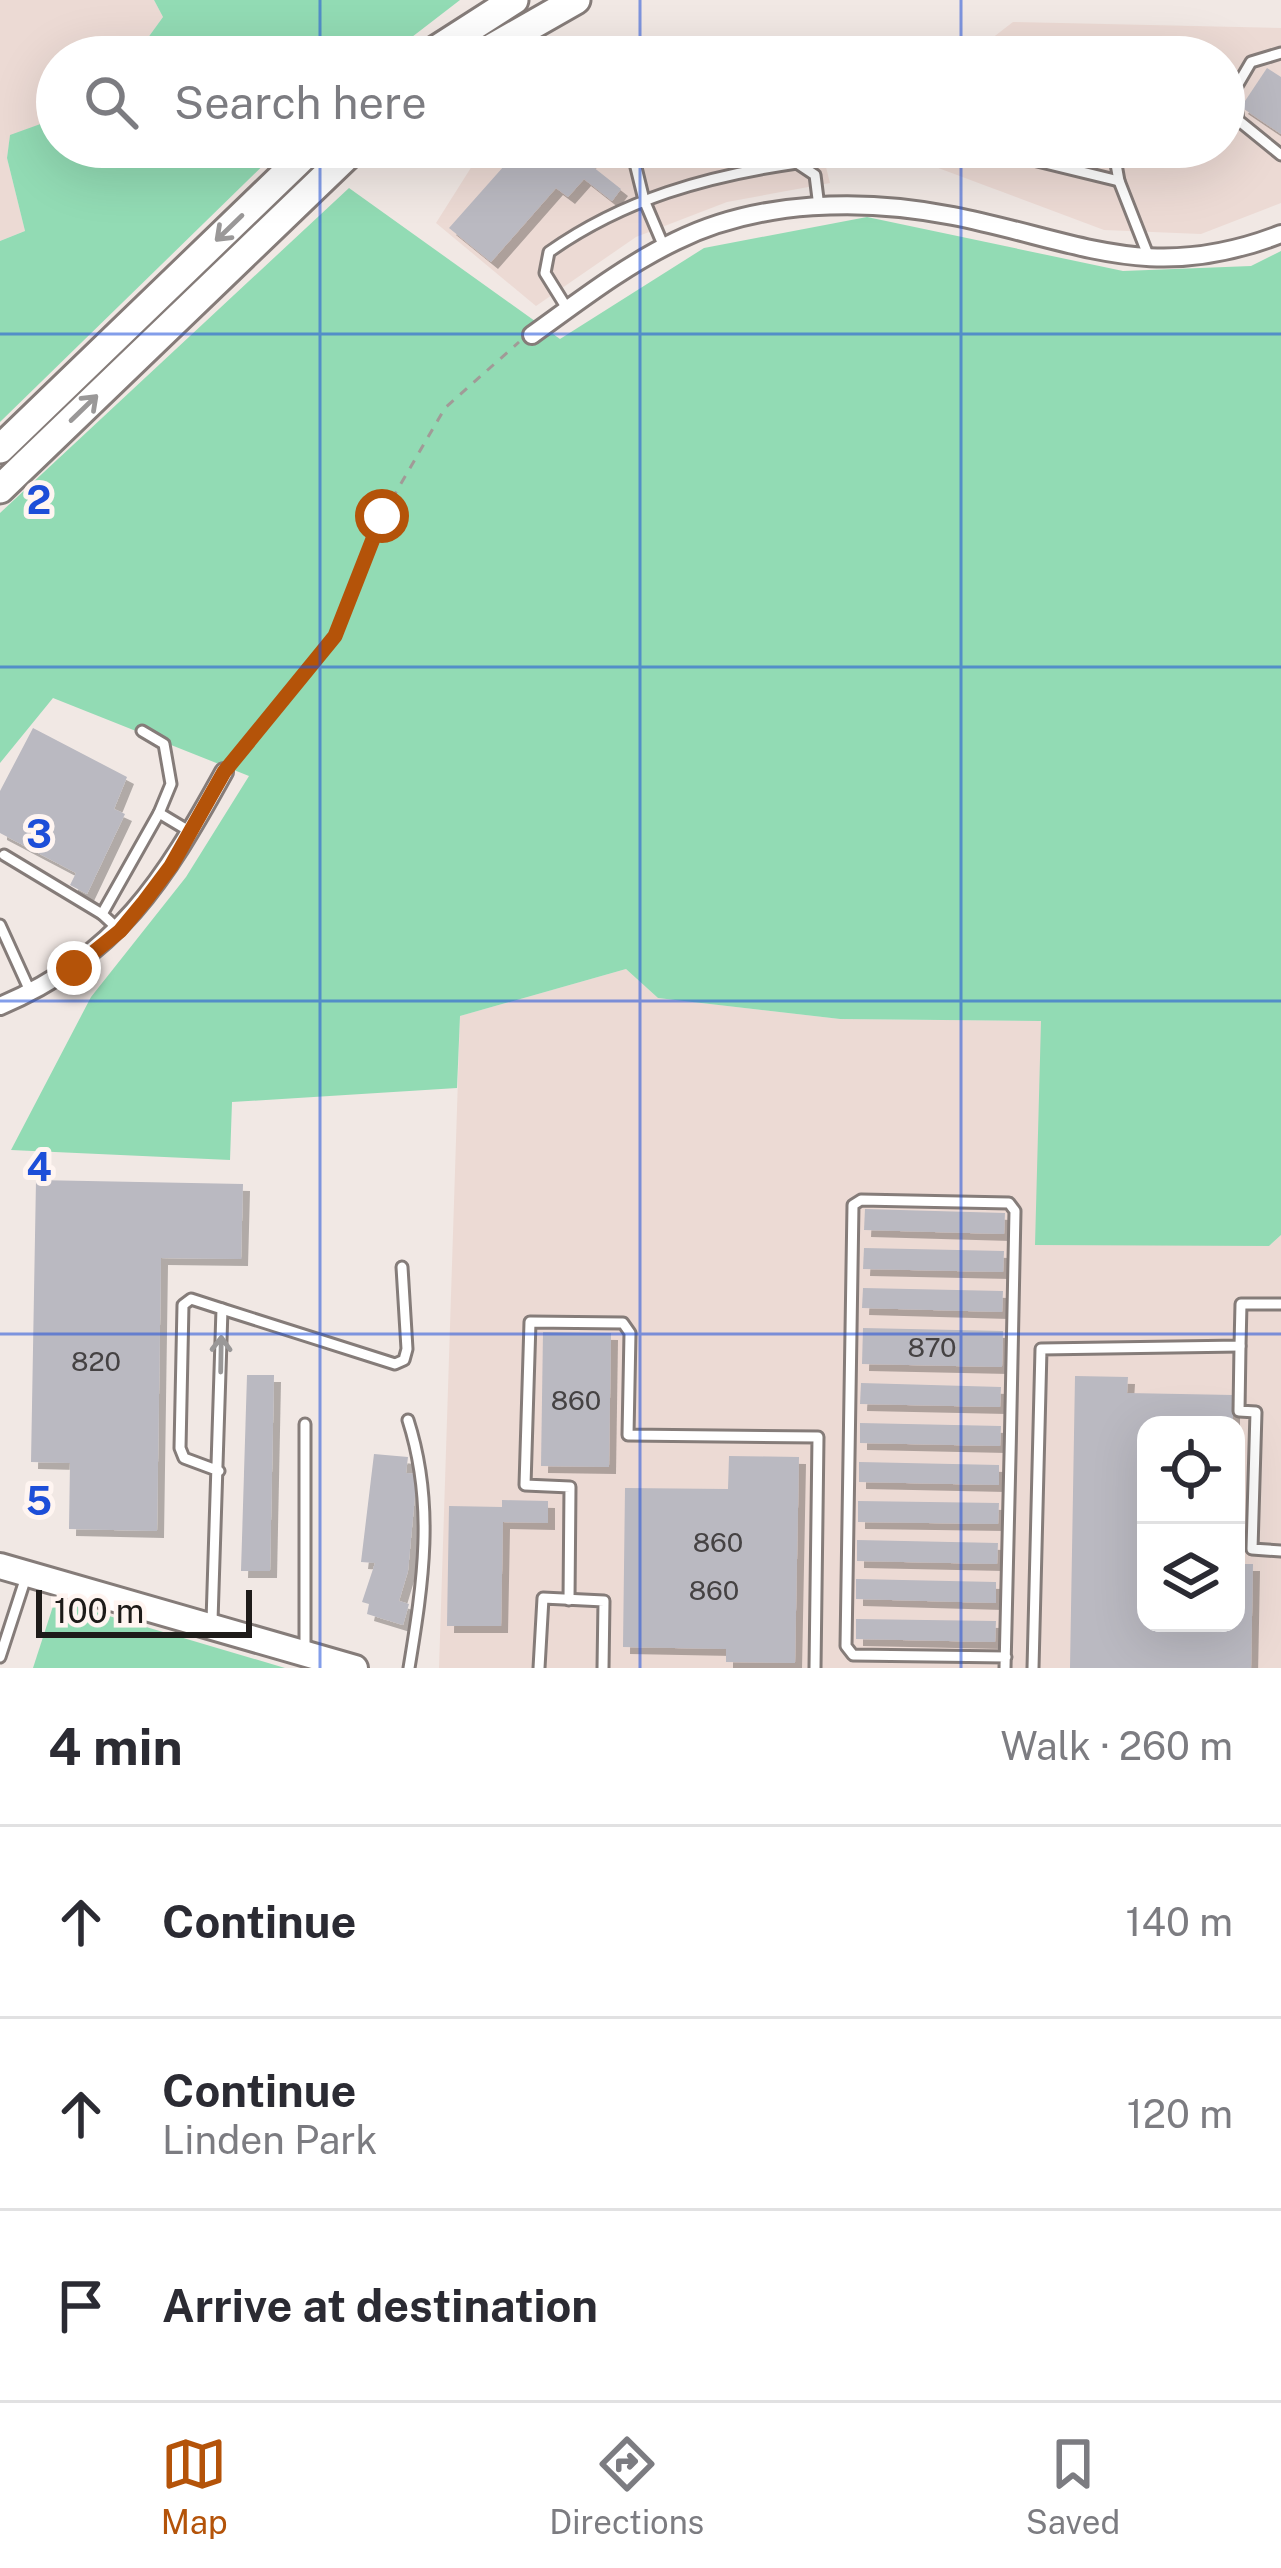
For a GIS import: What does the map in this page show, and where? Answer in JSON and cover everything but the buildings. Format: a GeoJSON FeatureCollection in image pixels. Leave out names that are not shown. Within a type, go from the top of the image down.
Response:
{"type":"FeatureCollection","features":[{"type":"Feature","properties":{"kind":"main road"},"geometry":{"type":"LineString","coordinates":[[437,36],[484,0]]}},
{"type":"Feature","properties":{"kind":"main road"},"geometry":{"type":"LineString","coordinates":[[457,36],[514,0]]}},
{"type":"Feature","properties":{"kind":"main road"},"geometry":{"type":"LineString","coordinates":[[514,36],[575,2]]}},
{"type":"Feature","properties":{"kind":"main road"},"geometry":{"type":"LineString","coordinates":[[0,449],[291,168]]}},
{"type":"Feature","properties":{"kind":"main road"},"geometry":{"type":"LineString","coordinates":[[0,489],[334,168]]}},
{"type":"Feature","properties":{"kind":"main road"},"geometry":{"type":"LineString","coordinates":[[0,1566],[355,1668]]}},
{"type":"Feature","properties":{"kind":"street"},"geometry":{"type":"LineString","coordinates":[[532,335],[664,247],[741,219],[819,207],[918,209],[1116,257],[1150,260],[1192,258],[1281,234]]}},
{"type":"Feature","properties":{"kind":"street"},"geometry":{"type":"LineString","coordinates":[[0,1006],[31,993],[120,931],[191,832],[224,772]]}},
{"type":"Feature","properties":{"kind":"lane"},"geometry":{"type":"LineString","coordinates":[[1245,72],[1251,62],[1281,53]]}},
{"type":"Feature","properties":{"kind":"lane"},"geometry":{"type":"LineString","coordinates":[[1245,126],[1281,155]]}},
{"type":"Feature","properties":{"kind":"lane"},"geometry":{"type":"LineString","coordinates":[[637,168],[664,247]]}},
{"type":"Feature","properties":{"kind":"lane"},"geometry":{"type":"LineString","coordinates":[[568,310],[545,273],[549,251],[615,209],[710,180],[771,168]]}},
{"type":"Feature","properties":{"kind":"lane"},"geometry":{"type":"LineString","coordinates":[[804,168],[815,175],[819,207]]}},
{"type":"Feature","properties":{"kind":"lane"},"geometry":{"type":"LineString","coordinates":[[1066,168],[1119,181]]}},
{"type":"Feature","properties":{"kind":"lane"},"geometry":{"type":"LineString","coordinates":[[1117,168],[1150,260]]}},
{"type":"Feature","properties":{"kind":"lane"},"geometry":{"type":"LineString","coordinates":[[102,914],[171,784],[164,744],[142,730]]}},
{"type":"Feature","properties":{"kind":"lane"},"geometry":{"type":"LineString","coordinates":[[159,814],[191,832]]}},
{"type":"Feature","properties":{"kind":"lane"},"geometry":{"type":"LineString","coordinates":[[4,855],[102,914],[120,931]]}},
{"type":"Feature","properties":{"kind":"lane"},"geometry":{"type":"LineString","coordinates":[[0,925],[31,993]]}},
{"type":"Feature","properties":{"kind":"lane"},"geometry":{"type":"LineString","coordinates":[[861,1200],[1009,1203],[1015,1211],[1005,1663],[853,1655],[846,1646],[853,1205],[861,1200]]}},
{"type":"Feature","properties":{"kind":"lane"},"geometry":{"type":"LineString","coordinates":[[219,1471],[184,1458],[180,1424],[183,1305],[191,1299],[395,1364],[404,1360],[407,1349],[402,1267]]}},
{"type":"Feature","properties":{"kind":"lane"},"geometry":{"type":"LineString","coordinates":[[1281,1304],[1241,1304],[1239,1411],[1256,1412],[1252,1549],[1281,1551]]}},
{"type":"Feature","properties":{"kind":"lane"},"geometry":{"type":"LineString","coordinates":[[211,1627],[222,1309]]}},
{"type":"Feature","properties":{"kind":"lane"},"geometry":{"type":"LineString","coordinates":[[569,1600],[570,1486],[525,1485],[530,1322],[623,1324],[629,1333],[628,1435],[818,1437],[814,1668]]}},
{"type":"Feature","properties":{"kind":"lane"},"geometry":{"type":"LineString","coordinates":[[1033,1668],[1041,1349],[1240,1346]]}},
{"type":"Feature","properties":{"kind":"lane"},"geometry":{"type":"LineString","coordinates":[[408,1420],[423,1466],[426,1524],[409,1668]]}},
{"type":"Feature","properties":{"kind":"lane"},"geometry":{"type":"LineString","coordinates":[[305,1424],[305,1654]]}},
{"type":"Feature","properties":{"kind":"lane"},"geometry":{"type":"LineString","coordinates":[[0,1657],[27,1574]]}},
{"type":"Feature","properties":{"kind":"lane"},"geometry":{"type":"LineString","coordinates":[[539,1668],[543,1598],[604,1601],[603,1668]]}},
{"type":"Feature","properties":{"kind":"path"},"geometry":{"type":"LineString","coordinates":[[224,772],[335,636],[382,516],[446,408],[485,376],[507,348],[532,335]]}},
{"type":"Feature","properties":{"kind":"shaded area"},"geometry":{"type":"Polygon","coordinates":[[[0,0],[154,0],[163,17],[149,36],[36,36],[36,126],[10,136],[7,158],[25,231],[0,241],[0,0]]]}},
{"type":"Feature","properties":{"kind":"shaded area"},"geometry":{"type":"Polygon","coordinates":[[[1013,22],[1281,28],[1281,203],[1201,234],[1104,230],[938,168],[1245,168],[1245,36],[995,36],[1013,22]]]}},
{"type":"Feature","properties":{"kind":"shaded area"},"geometry":{"type":"Polygon","coordinates":[[[471,168],[826,168],[830,183],[727,202],[636,237],[536,306],[436,223],[471,168]]]}},
{"type":"Feature","properties":{"kind":"shaded area"},"geometry":{"type":"Polygon","coordinates":[[[626,969],[658,998],[840,1019],[1042,1021],[1269,1246],[1281,1235],[1281,1668],[439,1668],[460,1016],[626,969]]]}},
{"type":"Feature","properties":{"kind":"green space"},"geometry":{"type":"Polygon","coordinates":[[[154,0],[460,0],[413,36],[149,36],[163,17],[154,0]]]}},
{"type":"Feature","properties":{"kind":"green space"},"geometry":{"type":"Polygon","coordinates":[[[36,126],[36,168],[260,168],[0,422],[0,241],[25,231],[7,158],[10,135],[36,126]]]}},
{"type":"Feature","properties":{"kind":"green space"},"geometry":{"type":"Polygon","coordinates":[[[349,188],[560,339],[704,248],[867,217],[1123,271],[1251,266],[1281,251],[1281,1235],[1269,1246],[1035,1245],[1041,1021],[840,1019],[658,998],[626,969],[460,1016],[457,1088],[232,1102],[230,1160],[11,1150],[91,997],[186,877],[249,776],[53,698],[0,763],[0,513],[349,188]]]}},
{"type":"Feature","properties":{"kind":"green space"},"geometry":{"type":"Polygon","coordinates":[[[55,1600],[285,1668],[33,1668],[55,1600]]]}},
{"type":"Feature","properties":{"kind":"route"},"geometry":{"type":"LineString","coordinates":[[74,968],[120,931],[144,902],[171,866],[224,772],[277,701],[335,636],[382,516]]}}]}
